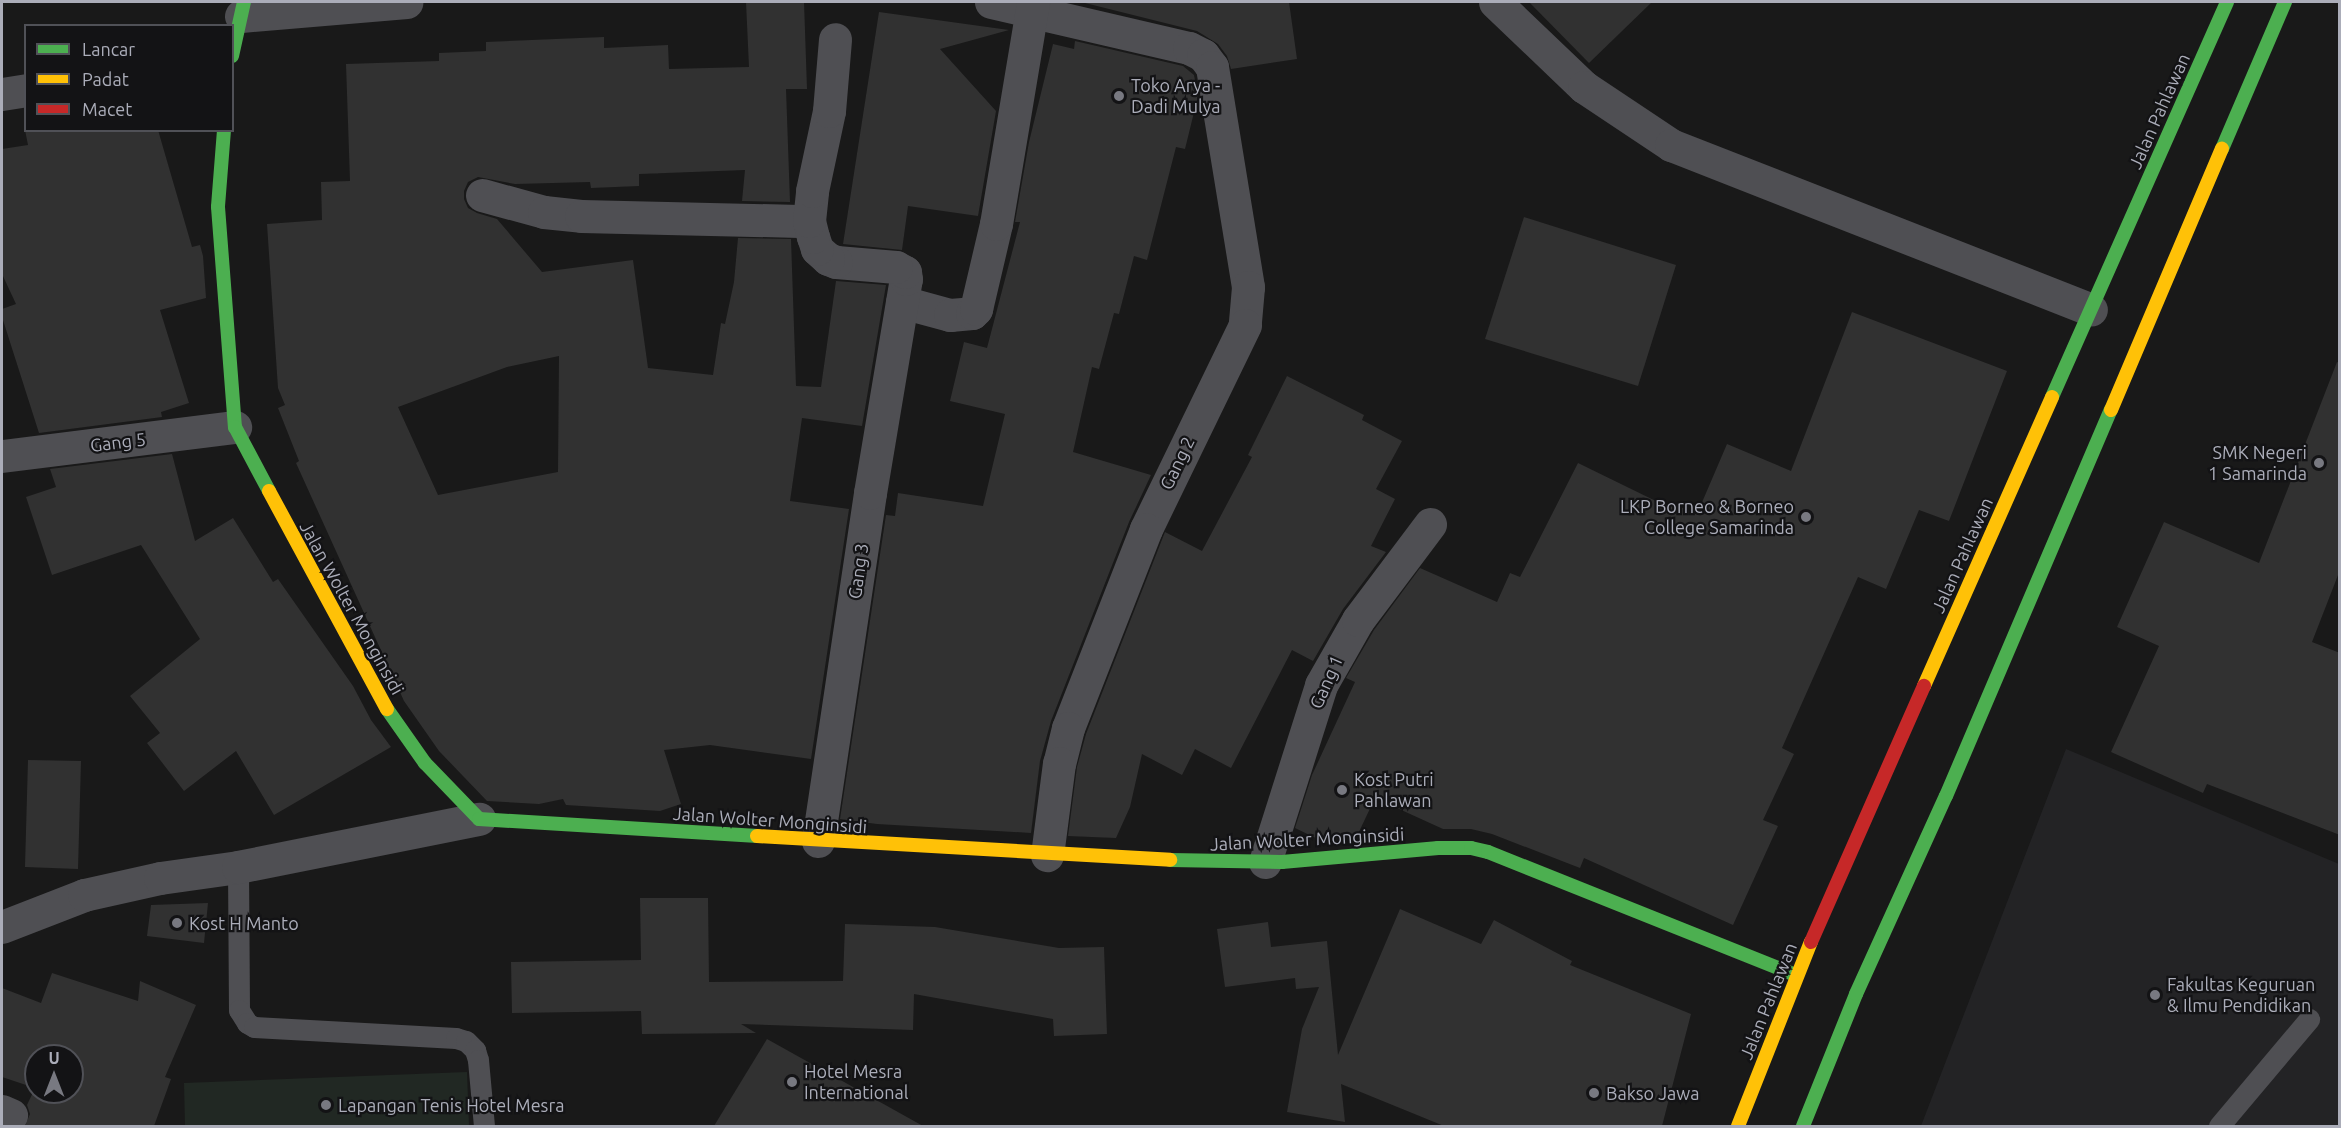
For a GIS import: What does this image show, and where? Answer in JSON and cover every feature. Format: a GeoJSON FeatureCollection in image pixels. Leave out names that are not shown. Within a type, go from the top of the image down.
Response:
{"type":"FeatureCollection","features":[{"type":"Feature","properties":{"kind":"street"},"geometry":{"type":"LineString","coordinates":[[234,47],[243,9],[406,2]]}},
{"type":"Feature","properties":{"kind":"street"},"geometry":{"type":"LineString","coordinates":[[902,302],[950,315],[972,313],[976,309],[996,224],[1032,5],[991,2]]}},
{"type":"Feature","properties":{"kind":"street"},"geometry":{"type":"LineString","coordinates":[[1495,2],[1584,87],[1671,145],[2091,310]]}},
{"type":"Feature","properties":{"kind":"street","name":"Jalan Pahlawan"},"geometry":{"type":"LineString","coordinates":[[1738,1126],[1796,975],[2227,2]]}},
{"type":"Feature","properties":{"kind":"street"},"geometry":{"type":"LineString","coordinates":[[1803,1126],[1856,994],[1946,796],[2285,2]]}},
{"type":"Feature","properties":{"kind":"street","name":"Gang 2"},"geometry":{"type":"LineString","coordinates":[[1032,5],[1189,48],[1203,55],[1212,67],[1248,287],[1245,325],[1146,529],[1068,728],[1059,763],[1047,855]]}},
{"type":"Feature","properties":{"kind":"street"},"geometry":{"type":"LineString","coordinates":[[482,195],[544,212],[581,216],[809,221],[817,161],[829,111],[835,39]]}},
{"type":"Feature","properties":{"kind":"street"},"geometry":{"type":"LineString","coordinates":[[2,94],[24,90]]}},
{"type":"Feature","properties":{"kind":"street","name":"Jalan Wolter Monginsidi"},"geometry":{"type":"LineString","coordinates":[[224,132],[218,207],[235,428],[388,711],[424,763],[479,819],[1047,855],[1212,863],[1265,862],[1438,848],[1471,848],[1488,852],[1796,975]]}},
{"type":"Feature","properties":{"kind":"street","name":"Gang 3"},"geometry":{"type":"LineString","coordinates":[[809,221],[817,249],[828,259],[837,262],[893,266],[905,272],[818,841]]}},
{"type":"Feature","properties":{"kind":"street","name":"Gang 5"},"geometry":{"type":"LineString","coordinates":[[2,456],[235,428]]}},
{"type":"Feature","properties":{"kind":"street","name":"Gang 1"},"geometry":{"type":"LineString","coordinates":[[1265,862],[1321,685],[1358,620],[1430,524]]}},
{"type":"Feature","properties":{"kind":"street"},"geometry":{"type":"LineString","coordinates":[[2,927],[84,895],[160,878],[238,867],[479,819]]}},
{"type":"Feature","properties":{"kind":"lane"},"geometry":{"type":"LineString","coordinates":[[238,867],[238,1010],[247,1023],[254,1027],[456,1038],[466,1041],[475,1050],[478,1060],[484,1126]]}},
{"type":"Feature","properties":{"kind":"lane"},"geometry":{"type":"LineString","coordinates":[[2219,1126],[2309,1019]]}},
{"type":"Feature","properties":{"kind":"shaded area","name":"Fakultas Keguruan & Ilmu Pendidikan"},"geometry":{"type":"Polygon","coordinates":[[[2066,749],[2339,864],[2339,1126],[1921,1126],[2066,749]]]}},
{"type":"Feature","properties":{"kind":"shaded area","name":"Lapangan Tenis Hotel Mesra"},"geometry":{"type":"Polygon","coordinates":[[[467,1072],[469,1126],[185,1126],[184,1083],[467,1072]]]}},
{"type":"Feature","properties":{"kind":"building"},"geometry":{"type":"Polygon","coordinates":[[[746,2],[804,2],[807,89],[786,89],[790,202],[742,201],[745,170],[639,174],[639,186],[591,188],[590,182],[515,184],[478,177],[468,182],[464,191],[464,199],[468,208],[497,219],[542,272],[633,260],[648,368],[713,375],[721,323],[725,324],[734,282],[738,238],[791,239],[796,386],[821,387],[836,281],[886,285],[862,426],[802,418],[790,501],[849,509],[811,759],[710,745],[664,750],[681,804],[660,811],[566,805],[563,799],[539,804],[487,801],[439,751],[404,701],[296,463],[299,461],[278,408],[285,405],[278,388],[267,224],[322,220],[321,182],[350,181],[346,64],[439,61],[439,53],[486,51],[486,42],[604,37],[604,48],[668,45],[669,69],[749,67],[746,2]],[[559,356],[507,367],[398,407],[438,495],[558,472],[559,356]]]}},
{"type":"Feature","properties":{"kind":"building"},"geometry":{"type":"Polygon","coordinates":[[[1081,2],[1289,2],[1297,59],[1231,69],[1227,56],[1218,44],[1197,31],[1081,2]]]}},
{"type":"Feature","properties":{"kind":"building"},"geometry":{"type":"Polygon","coordinates":[[[1529,2],[1652,2],[1589,63],[1529,2]]]}},
{"type":"Feature","properties":{"kind":"building"},"geometry":{"type":"Polygon","coordinates":[[[879,12],[1009,30],[940,49],[996,111],[978,216],[908,206],[902,250],[843,244],[879,12]]]}},
{"type":"Feature","properties":{"kind":"building"},"geometry":{"type":"Polygon","coordinates":[[[1075,41],[1183,66],[1194,75],[1198,96],[1185,149],[1176,147],[1147,260],[1134,256],[1119,314],[1114,313],[1099,369],[1092,367],[1073,452],[1151,475],[1129,522],[1051,721],[1040,761],[1031,833],[877,824],[840,819],[886,515],[895,516],[898,493],[983,506],[1005,414],[950,401],[964,342],[987,348],[1020,222],[1015,222],[1029,142],[1053,44],[1074,49],[1075,41]]]}},
{"type":"Feature","properties":{"kind":"building"},"geometry":{"type":"Polygon","coordinates":[[[25,132],[159,132],[192,247],[200,245],[203,256],[206,298],[160,310],[189,403],[161,412],[162,417],[39,433],[2,317],[2,309],[16,304],[2,274],[2,149],[28,145],[25,132]]]}},
{"type":"Feature","properties":{"kind":"building"},"geometry":{"type":"Polygon","coordinates":[[[1524,217],[1676,265],[1638,386],[1485,339],[1524,217]]]}},
{"type":"Feature","properties":{"kind":"building"},"geometry":{"type":"Polygon","coordinates":[[[1852,312],[2007,371],[1949,521],[1919,510],[1886,589],[1858,577],[1782,748],[1794,754],[1763,820],[1778,826],[1733,925],[1584,858],[1580,868],[1492,834],[1471,829],[1443,829],[1375,798],[1357,836],[1320,840],[1295,828],[1312,775],[1355,682],[1346,678],[1374,630],[1420,568],[1497,602],[1510,573],[1520,577],[1578,463],[1666,506],[1668,502],[1697,514],[1727,444],[1791,471],[1852,312]]]}},
{"type":"Feature","properties":{"kind":"building"},"geometry":{"type":"Polygon","coordinates":[[[2337,362],[2340,363],[2340,570],[2312,642],[2340,653],[2340,835],[2207,784],[2203,793],[2111,752],[2159,646],[2117,627],[2164,522],[2259,563],[2337,362]]]}},
{"type":"Feature","properties":{"kind":"building"},"geometry":{"type":"Polygon","coordinates":[[[1287,376],[1364,415],[1362,420],[1402,441],[1376,489],[1395,499],[1371,546],[1386,552],[1343,609],[1313,661],[1292,650],[1231,768],[1195,749],[1182,775],[1142,754],[1130,807],[1116,838],[1068,836],[1077,767],[1086,734],[1165,532],[1202,551],[1252,457],[1248,455],[1287,376]]]}},
{"type":"Feature","properties":{"kind":"building"},"geometry":{"type":"Polygon","coordinates":[[[172,454],[195,541],[233,518],[273,582],[278,579],[353,686],[371,720],[391,747],[274,815],[236,751],[184,791],[147,743],[160,733],[130,696],[200,639],[141,545],[52,575],[26,497],[56,487],[50,469],[172,454]]]}},
{"type":"Feature","properties":{"kind":"building"},"geometry":{"type":"Polygon","coordinates":[[[28,760],[81,761],[78,869],[25,867],[28,760]]]}},
{"type":"Feature","properties":{"kind":"building"},"geometry":{"type":"Polygon","coordinates":[[[640,898],[708,898],[709,982],[843,981],[845,924],[935,927],[1059,948],[1104,947],[1107,1034],[1054,1036],[1053,1019],[914,994],[913,1030],[741,1024],[756,1033],[642,1034],[641,1011],[512,1013],[511,962],[641,960],[640,898]]]}},
{"type":"Feature","properties":{"kind":"building","name":"Kost H Manto"},"geometry":{"type":"Polygon","coordinates":[[[208,903],[204,943],[147,936],[151,905],[208,903]]]}},
{"type":"Feature","properties":{"kind":"building"},"geometry":{"type":"Polygon","coordinates":[[[1400,909],[1481,944],[1494,920],[1572,961],[1570,965],[1691,1014],[1662,1126],[1444,1126],[1341,1084],[1345,1122],[1287,1112],[1302,1029],[1319,987],[1296,989],[1295,978],[1225,987],[1217,929],[1268,922],[1271,947],[1327,941],[1338,1055],[1400,909]]]}},
{"type":"Feature","properties":{"kind":"building"},"geometry":{"type":"Polygon","coordinates":[[[52,973],[138,1001],[140,981],[196,1005],[165,1077],[171,1079],[154,1126],[25,1126],[30,1114],[27,1104],[84,1104],[84,1044],[24,1044],[24,1084],[2,1077],[2,988],[41,1003],[52,973]]]}},
{"type":"Feature","properties":{"kind":"building","name":"Hotel Mesra International"},"geometry":{"type":"Polygon","coordinates":[[[767,1039],[923,1126],[714,1126],[767,1039]]]}},
{"type":"Feature","properties":{"kind":"traffic: fast"},"geometry":{"type":"LineString","coordinates":[[234,47],[244,2]]}},
{"type":"Feature","properties":{"kind":"traffic: fast"},"geometry":{"type":"LineString","coordinates":[[2052,397],[2227,2]]}},
{"type":"Feature","properties":{"kind":"traffic: fast"},"geometry":{"type":"LineString","coordinates":[[2222,149],[2285,2]]}},
{"type":"Feature","properties":{"kind":"traffic: fast"},"geometry":{"type":"LineString","coordinates":[[224,132],[218,207],[235,427],[269,491]]}},
{"type":"Feature","properties":{"kind":"traffic: fast"},"geometry":{"type":"LineString","coordinates":[[1803,1126],[1856,994],[1946,796],[2111,410]]}},
{"type":"Feature","properties":{"kind":"traffic: fast"},"geometry":{"type":"LineString","coordinates":[[387,709],[425,763],[479,819],[757,836]]}},
{"type":"Feature","properties":{"kind":"traffic: fast"},"geometry":{"type":"LineString","coordinates":[[1170,860],[1282,862],[1438,848],[1471,848],[1488,852],[1796,975]]}},
{"type":"Feature","properties":{"kind":"traffic: slow"},"geometry":{"type":"LineString","coordinates":[[2111,410],[2222,149]]}},
{"type":"Feature","properties":{"kind":"traffic: slow"},"geometry":{"type":"LineString","coordinates":[[1924,686],[2052,397]]}},
{"type":"Feature","properties":{"kind":"traffic: slow"},"geometry":{"type":"LineString","coordinates":[[269,491],[387,709]]}},
{"type":"Feature","properties":{"kind":"traffic: slow"},"geometry":{"type":"LineString","coordinates":[[757,836],[1170,860]]}},
{"type":"Feature","properties":{"kind":"traffic: slow"},"geometry":{"type":"LineString","coordinates":[[1738,1126],[1811,942]]}},
{"type":"Feature","properties":{"kind":"traffic: jam"},"geometry":{"type":"LineString","coordinates":[[1811,942],[1924,686]]}},
{"type":"Feature","properties":{"kind":"place","name":"Toko Arya - Dadi Mulya"},"geometry":{"type":"Point","coordinates":[1119,96]}},
{"type":"Feature","properties":{"kind":"place","name":"SMK Negeri 1 Samarinda"},"geometry":{"type":"Point","coordinates":[2319,463]}},
{"type":"Feature","properties":{"kind":"place","name":"LKP Borneo & Borneo College Samarinda"},"geometry":{"type":"Point","coordinates":[1806,517]}},
{"type":"Feature","properties":{"kind":"place","name":"Kost Putri Pahlawan"},"geometry":{"type":"Point","coordinates":[1342,790]}},
{"type":"Feature","properties":{"kind":"place","name":"Kost H Manto"},"geometry":{"type":"Point","coordinates":[177,923]}},
{"type":"Feature","properties":{"kind":"place","name":"Fakultas Keguruan & Ilmu Pendidikan"},"geometry":{"type":"Point","coordinates":[2155,995]}},
{"type":"Feature","properties":{"kind":"place","name":"Hotel Mesra International"},"geometry":{"type":"Point","coordinates":[792,1082]}},
{"type":"Feature","properties":{"kind":"place","name":"Bakso Jawa"},"geometry":{"type":"Point","coordinates":[1594,1093]}},
{"type":"Feature","properties":{"kind":"place","name":"Lapangan Tenis Hotel Mesra"},"geometry":{"type":"Point","coordinates":[326,1105]}}]}
